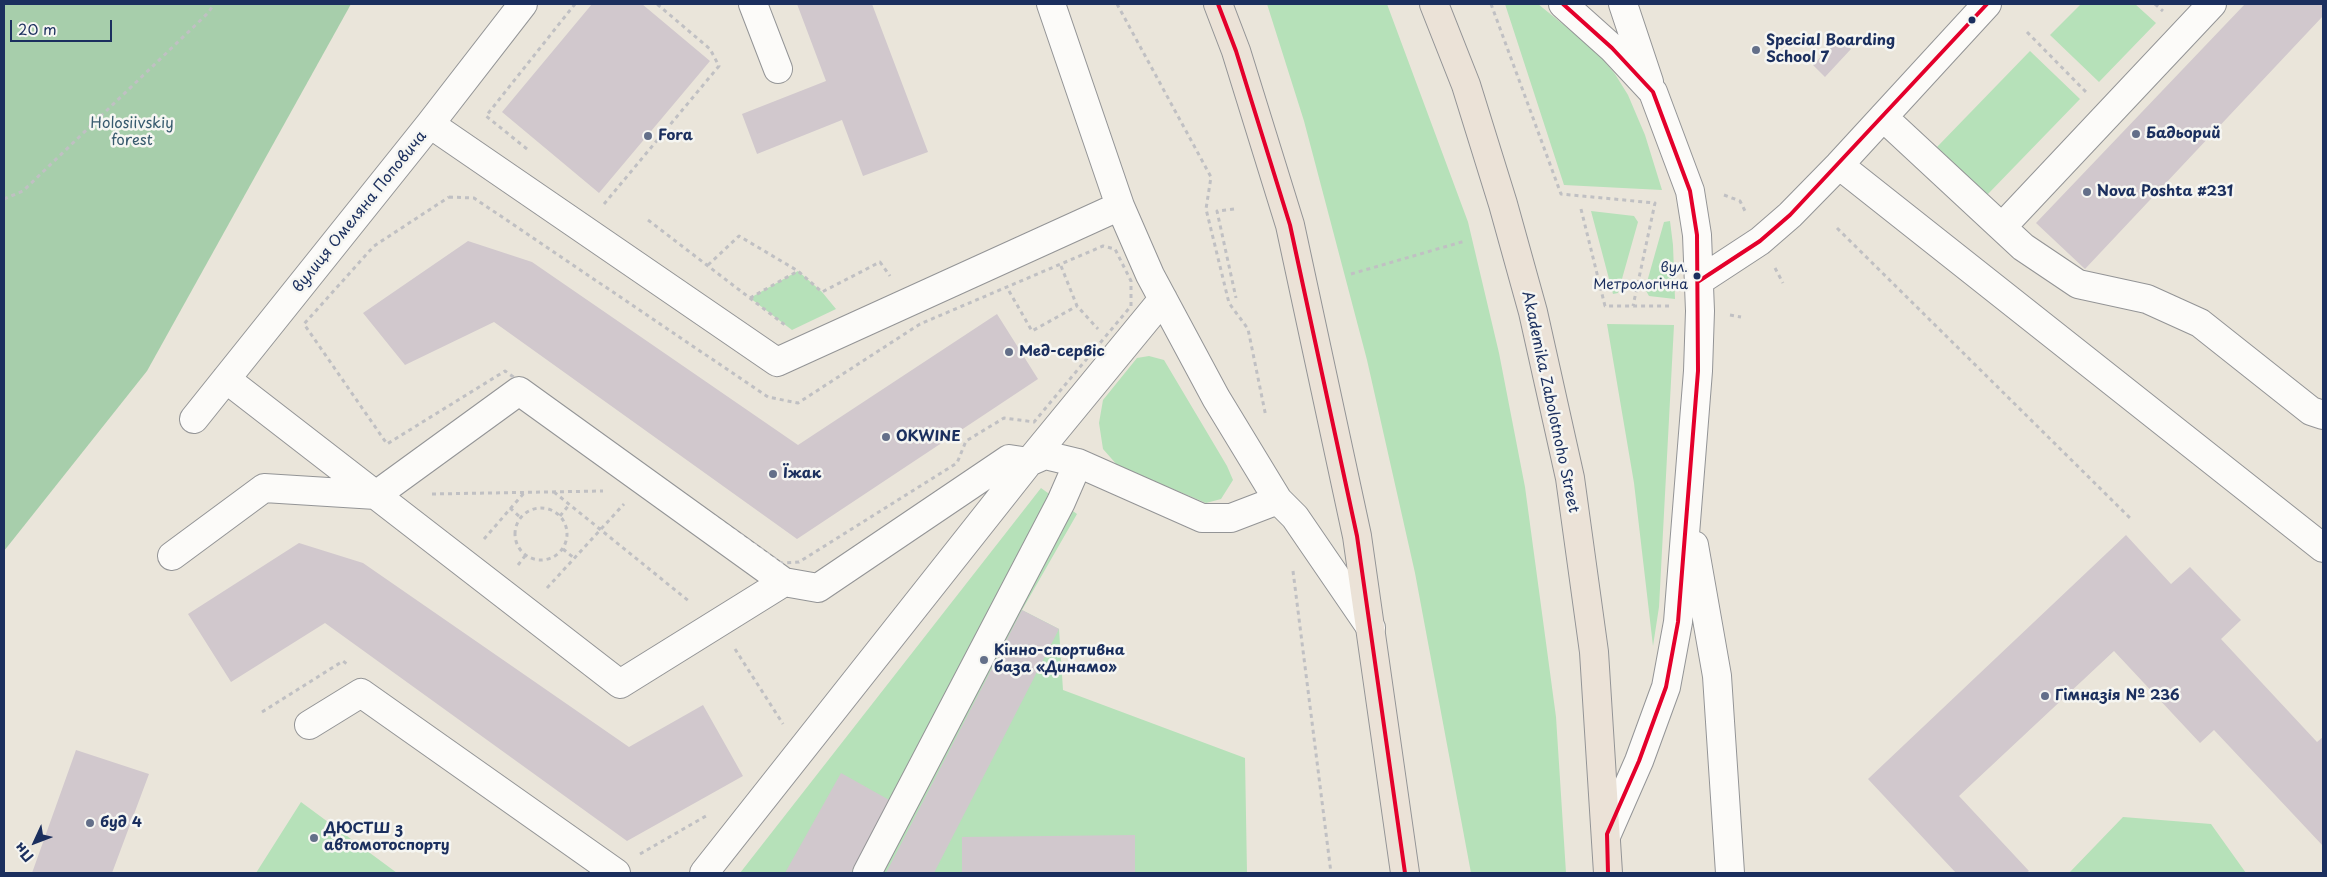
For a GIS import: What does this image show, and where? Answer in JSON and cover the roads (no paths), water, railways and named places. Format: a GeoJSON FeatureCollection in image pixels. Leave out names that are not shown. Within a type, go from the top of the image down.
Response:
{"type":"FeatureCollection","features":[{"type":"Feature","properties":{"kind":"highway"},"geometry":{"type":"LineString","coordinates":[[1218,4],[1236,51],[1290,225],[1357,536],[1371,628],[1402,871]]}},
{"type":"Feature","properties":{"kind":"highway","name":"Akademika Zabolotnoho Street"},"geometry":{"type":"LineString","coordinates":[[1434,4],[1466,85],[1503,204],[1533,312],[1570,478],[1594,652],[1608,873]]}},
{"type":"Feature","properties":{"kind":"street","name":"вулиця Омеляна Поповича"},"geometry":{"type":"LineString","coordinates":[[194,419],[430,124],[523,4]]}},
{"type":"Feature","properties":{"kind":"street"},"geometry":{"type":"LineString","coordinates":[[752,4],[778,69]]}},
{"type":"Feature","properties":{"kind":"street"},"geometry":{"type":"LineString","coordinates":[[1050,4],[1120,206],[1163,299],[1216,398],[1278,500],[1295,517],[1371,628]]}},
{"type":"Feature","properties":{"kind":"street"},"geometry":{"type":"LineString","coordinates":[[1563,4],[1612,48],[1653,92]]}},
{"type":"Feature","properties":{"kind":"street"},"geometry":{"type":"LineString","coordinates":[[1607,834],[1639,761],[1666,687],[1678,622],[1698,371],[1699,282],[1696,235],[1690,191],[1623,4]]}},
{"type":"Feature","properties":{"kind":"street"},"geometry":{"type":"LineString","coordinates":[[1699,282],[1760,241],[1839,165],[1987,4]]}},
{"type":"Feature","properties":{"kind":"street"},"geometry":{"type":"LineString","coordinates":[[2002,227],[2212,4]]}},
{"type":"Feature","properties":{"kind":"street"},"geometry":{"type":"LineString","coordinates":[[1883,117],[2023,247],[2078,284],[2147,299],[2200,323],[2311,411],[2323,415]]}},
{"type":"Feature","properties":{"kind":"street"},"geometry":{"type":"LineString","coordinates":[[430,124],[777,362],[1120,206]]}},
{"type":"Feature","properties":{"kind":"street"},"geometry":{"type":"LineString","coordinates":[[1839,165],[2323,548]]}},
{"type":"Feature","properties":{"kind":"street"},"geometry":{"type":"LineString","coordinates":[[704,873],[1029,462],[1163,299]]}},
{"type":"Feature","properties":{"kind":"street"},"geometry":{"type":"LineString","coordinates":[[226,378],[620,684],[784,582]]}},
{"type":"Feature","properties":{"kind":"street"},"geometry":{"type":"LineString","coordinates":[[172,556],[264,488],[376,495],[519,391],[784,582],[818,588],[1009,459],[1029,462],[1045,455],[1078,463],[1202,518],[1231,518],[1278,500]]}},
{"type":"Feature","properties":{"kind":"street"},"geometry":{"type":"LineString","coordinates":[[867,873],[1061,502],[1078,463]]}},
{"type":"Feature","properties":{"kind":"street"},"geometry":{"type":"LineString","coordinates":[[1687,505],[1717,676],[1730,873]]}},
{"type":"Feature","properties":{"kind":"street"},"geometry":{"type":"LineString","coordinates":[[309,725],[361,693],[626,865]]}},
{"type":"Feature","properties":{"kind":"place","name":"Special Boarding School 7"},"geometry":{"type":"Point","coordinates":[1756,50]}},
{"type":"Feature","properties":{"kind":"place","name":"Бадьорий"},"geometry":{"type":"Point","coordinates":[2136,134]}},
{"type":"Feature","properties":{"kind":"place","name":"Fora"},"geometry":{"type":"Point","coordinates":[648,136]}},
{"type":"Feature","properties":{"kind":"place","name":"Nova Poshta #231"},"geometry":{"type":"Point","coordinates":[2087,192]}},
{"type":"Feature","properties":{"kind":"place","name":"вул. Метрологічна"},"geometry":{"type":"Point","coordinates":[1697,276]}},
{"type":"Feature","properties":{"kind":"place","name":"Мед-сервіс"},"geometry":{"type":"Point","coordinates":[1009,352]}},
{"type":"Feature","properties":{"kind":"place","name":"OKWINE"},"geometry":{"type":"Point","coordinates":[886,437]}},
{"type":"Feature","properties":{"kind":"place","name":"Їжак"},"geometry":{"type":"Point","coordinates":[773,474]}},
{"type":"Feature","properties":{"kind":"place","name":"Кінно-спортивна база «Динамо»"},"geometry":{"type":"Point","coordinates":[984,660]}},
{"type":"Feature","properties":{"kind":"place","name":"Гімназія № 236"},"geometry":{"type":"Point","coordinates":[2045,696]}},
{"type":"Feature","properties":{"kind":"place","name":"буд 4"},"geometry":{"type":"Point","coordinates":[90,823]}},
{"type":"Feature","properties":{"kind":"place","name":"ДЮСТШ з автомотоспорту"},"geometry":{"type":"Point","coordinates":[314,838]}},
{"type":"Feature","properties":{"kind":"park label","name":"Holosiivskiy forest"},"geometry":{"type":"Point","coordinates":[132,132]}}]}
